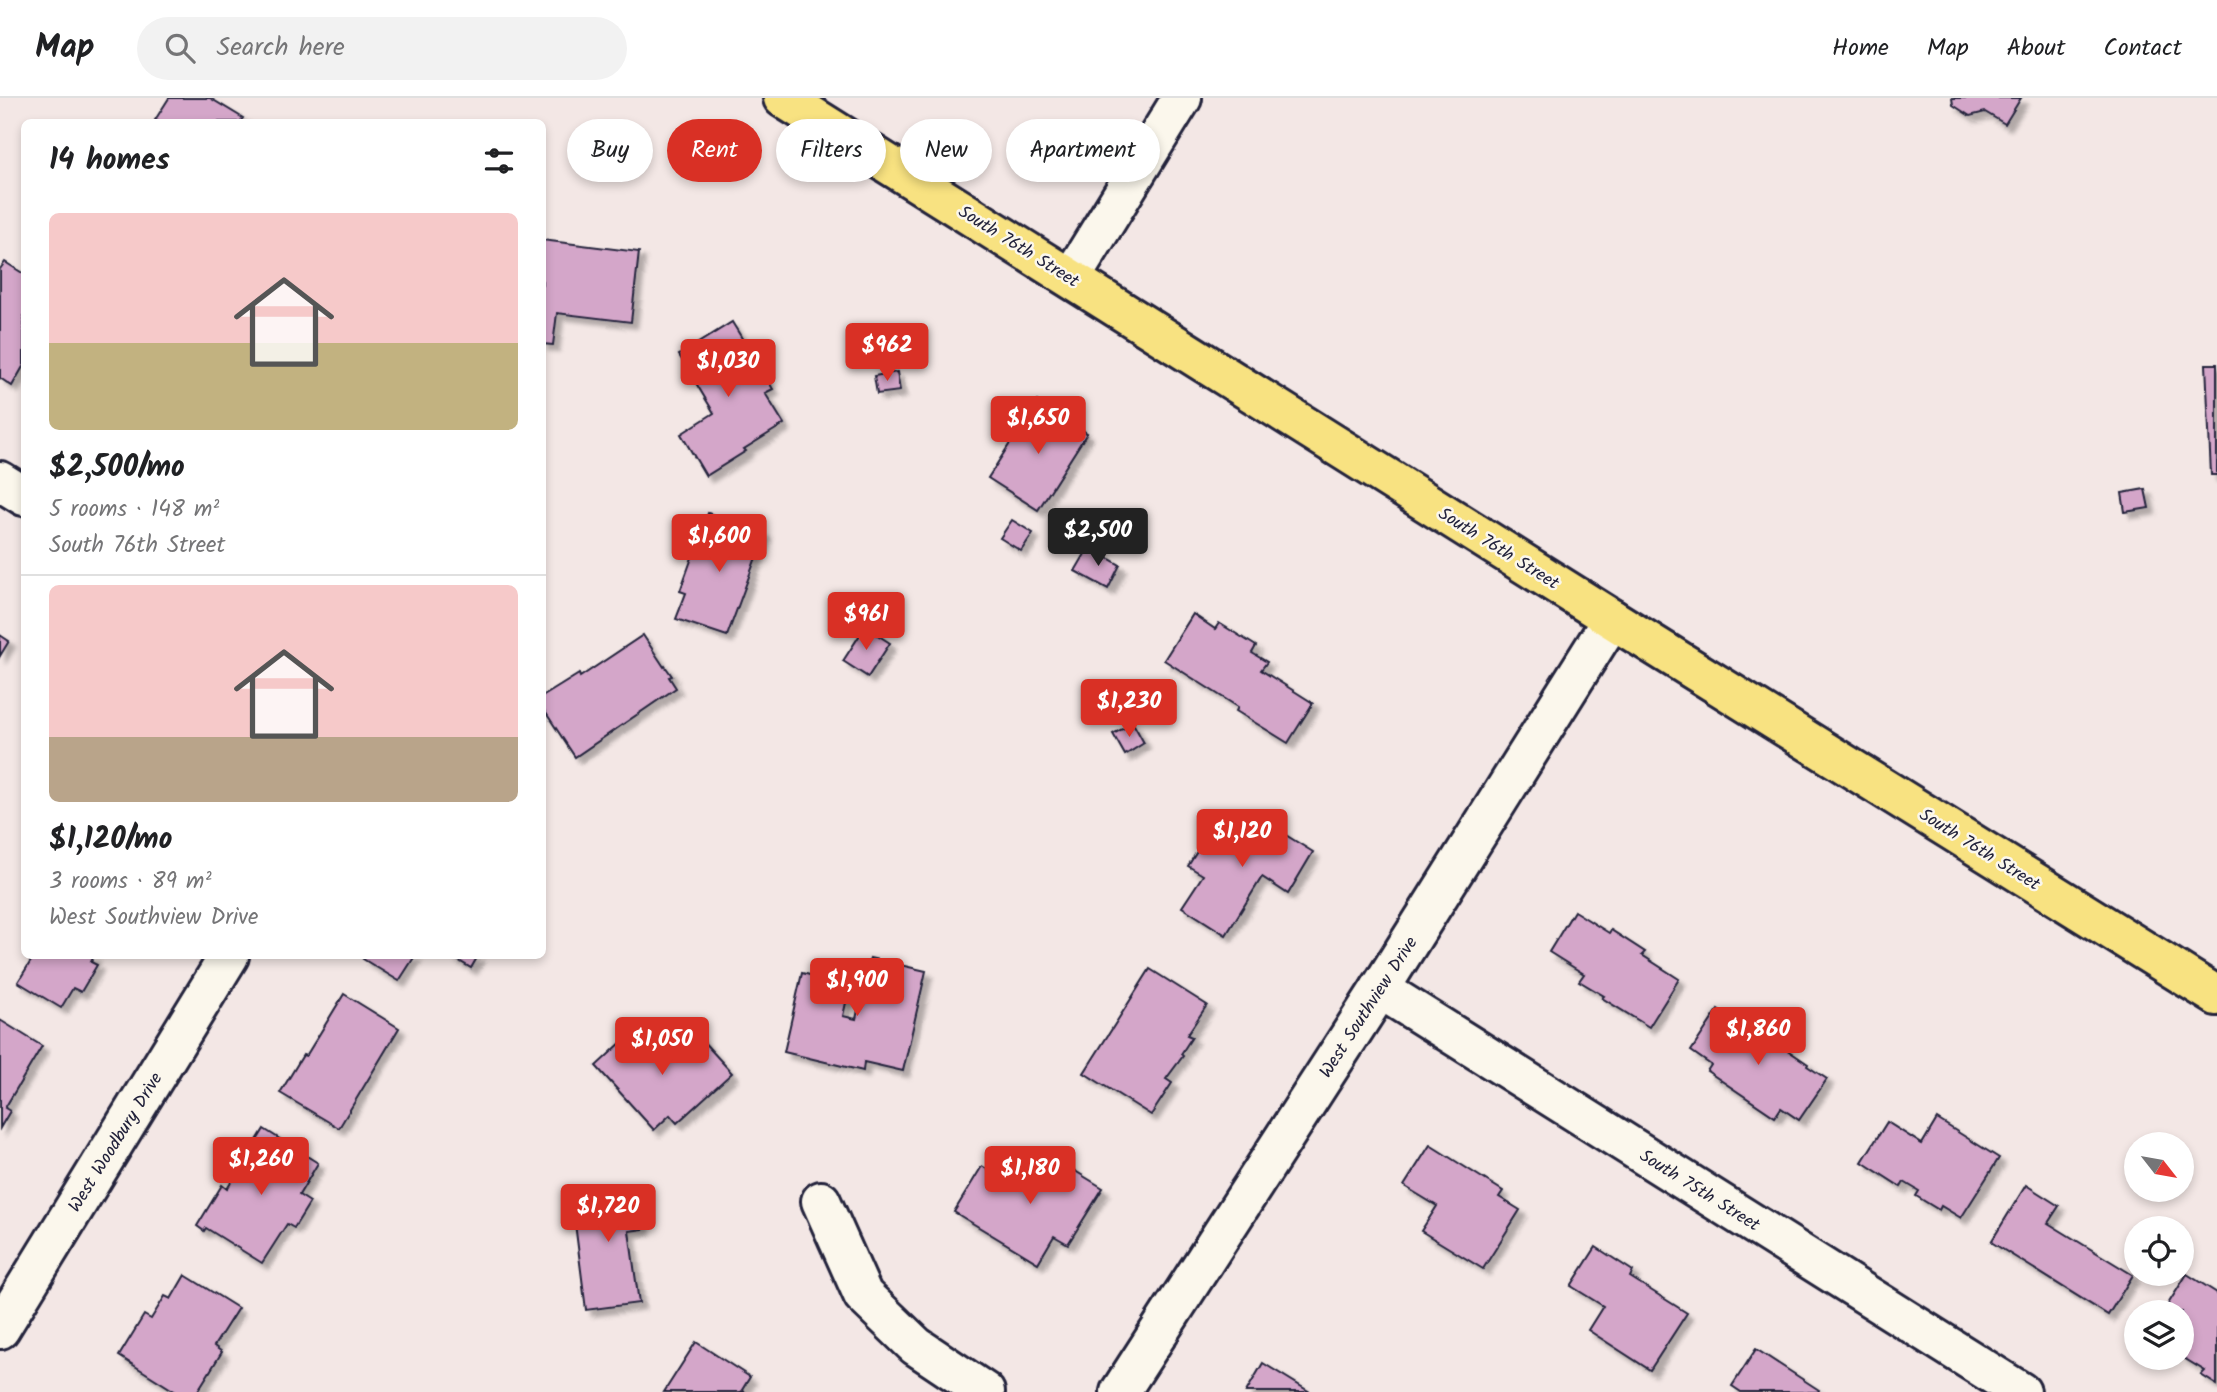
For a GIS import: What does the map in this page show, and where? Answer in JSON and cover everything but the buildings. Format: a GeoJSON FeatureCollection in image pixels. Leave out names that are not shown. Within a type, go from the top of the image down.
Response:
{"type":"FeatureCollection","features":[{"type":"Feature","properties":{"kind":"main road","name":"South 76th Street"},"geometry":{"type":"LineString","coordinates":[[783,98],[1612,620],[2217,996]]}},
{"type":"Feature","properties":{"kind":"street"},"geometry":{"type":"LineString","coordinates":[[1071,278],[1182,98]]}},
{"type":"Feature","properties":{"kind":"street"},"geometry":{"type":"LineString","coordinates":[[0,481],[21,494]]}},
{"type":"Feature","properties":{"kind":"street","name":"West Southview Drive"},"geometry":{"type":"LineString","coordinates":[[1121,1392],[1380,989],[1612,620]]}},
{"type":"Feature","properties":{"kind":"street","name":"West Woodbury Drive"},"geometry":{"type":"LineString","coordinates":[[0,1329],[227,959]]}},
{"type":"Feature","properties":{"kind":"street","name":"South 75th Street"},"geometry":{"type":"LineString","coordinates":[[1380,989],[2021,1392]]}},
{"type":"Feature","properties":{"kind":"street"},"geometry":{"type":"LineString","coordinates":[[821,1201],[863,1295],[916,1346],[985,1392]]}}]}
